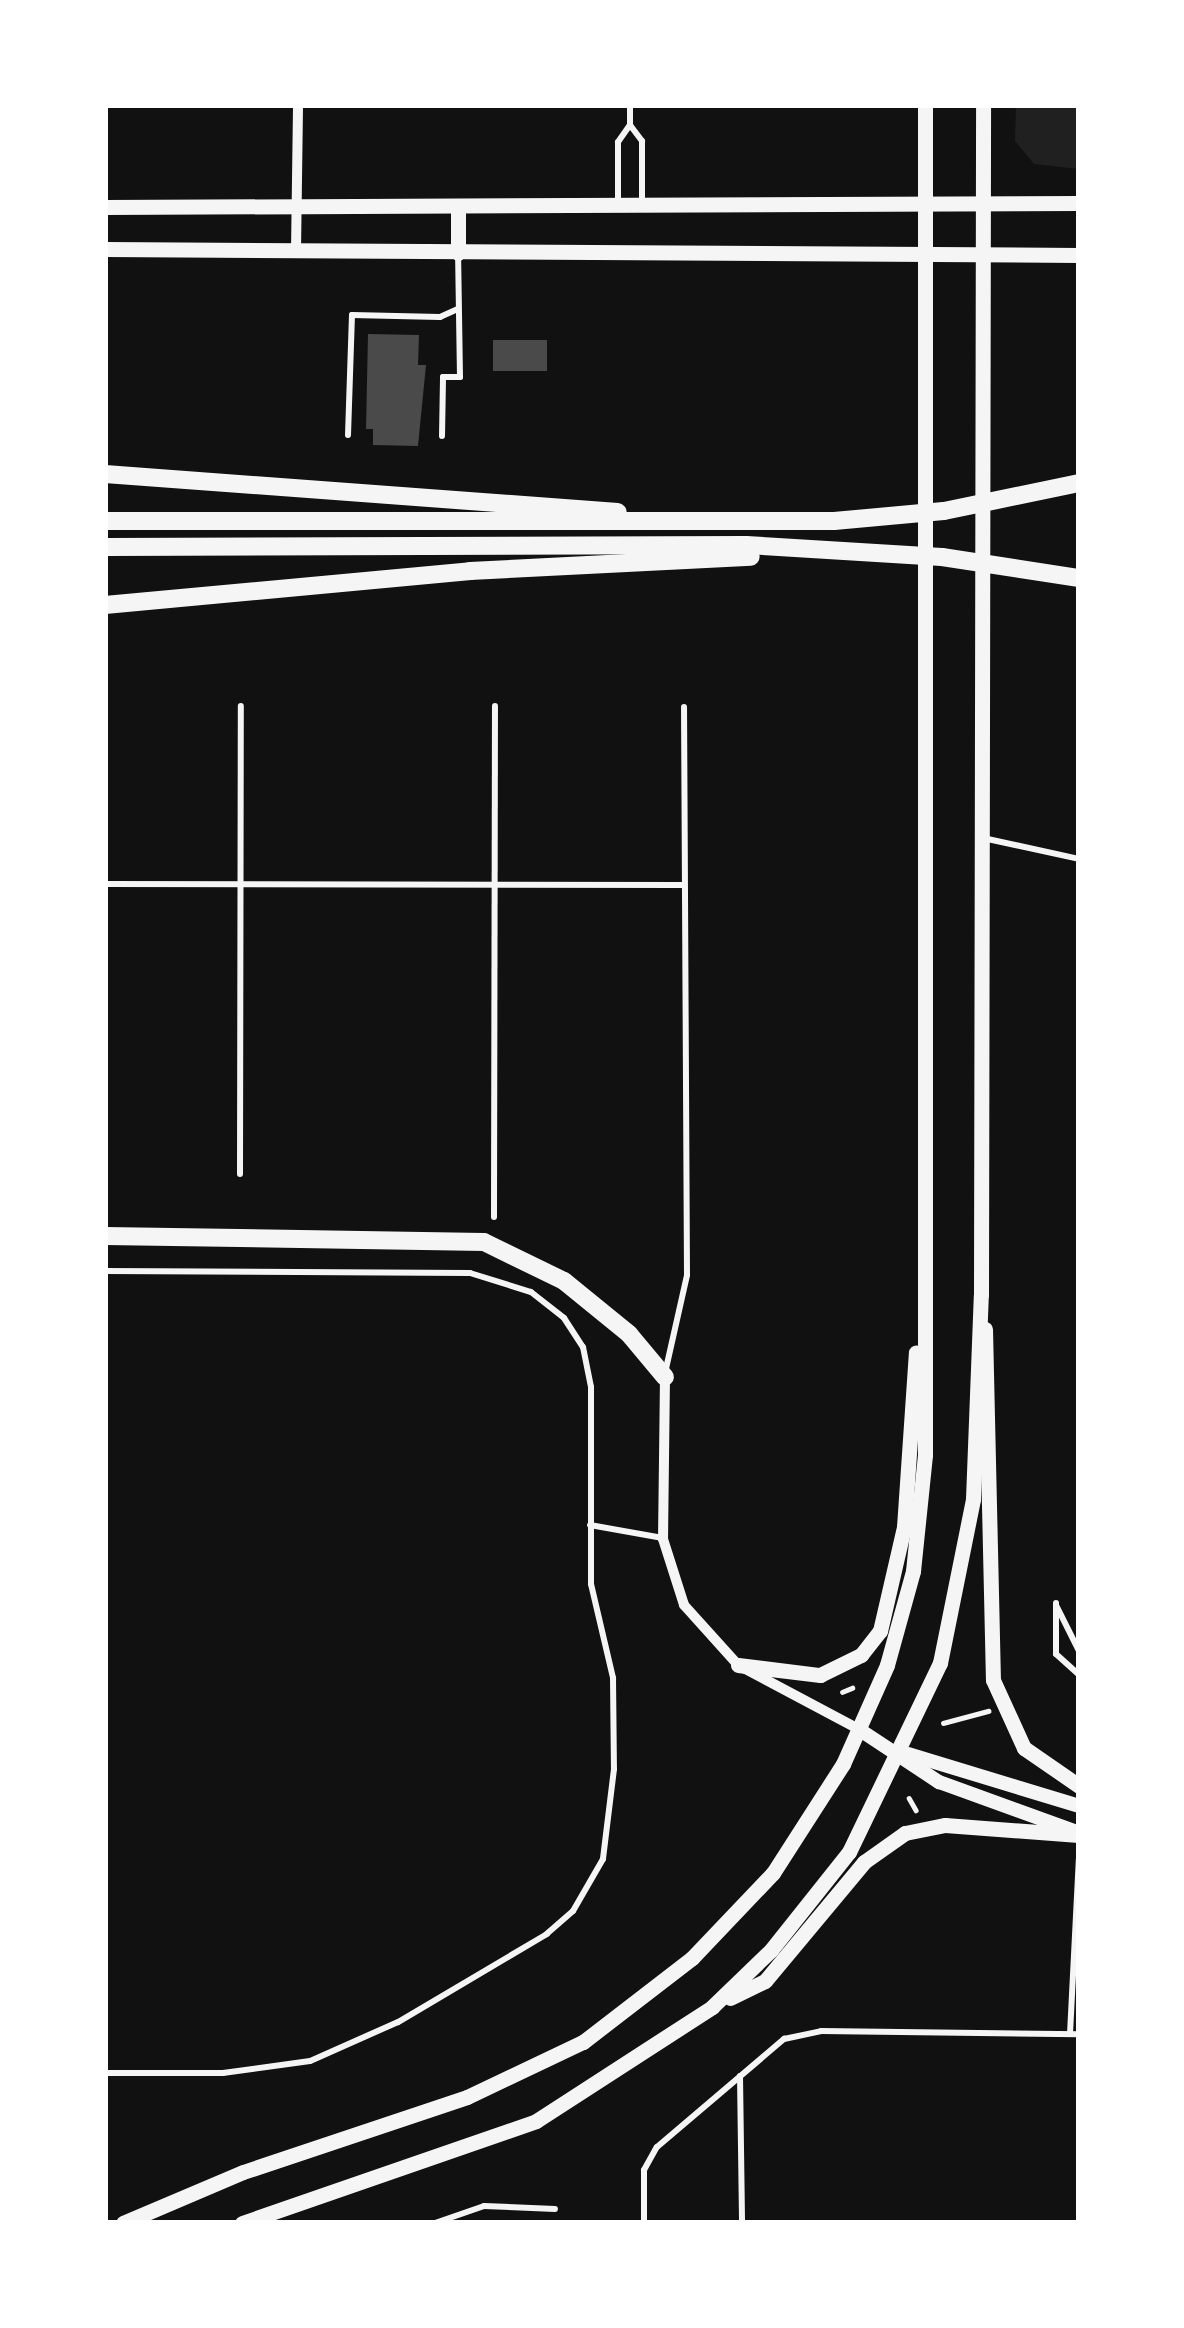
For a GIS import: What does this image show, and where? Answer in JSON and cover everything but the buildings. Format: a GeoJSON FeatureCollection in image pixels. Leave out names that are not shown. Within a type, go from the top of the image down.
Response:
{"type":"FeatureCollection","features":[{"type":"Feature","properties":{"kind":"highway"},"geometry":{"type":"LineString","coordinates":[[105,474],[562,504],[682,521]]}},
{"type":"Feature","properties":{"kind":"highway"},"geometry":{"type":"LineString","coordinates":[[105,521],[885,518],[1079,483]]}},
{"type":"Feature","properties":{"kind":"highway"},"geometry":{"type":"LineString","coordinates":[[105,547],[882,552],[1079,578]]}},
{"type":"Feature","properties":{"kind":"highway"},"geometry":{"type":"LineString","coordinates":[[105,604],[488,570],[882,552]]}},
{"type":"Feature","properties":{"kind":"highway"},"geometry":{"type":"LineString","coordinates":[[105,1236],[484,1242],[564,1281],[614,1319],[665,1377]]}},
{"type":"Feature","properties":{"kind":"main road"},"geometry":{"type":"LineString","coordinates":[[123,2223],[243,2172],[466,2097],[583,2042],[736,1916],[820,1805],[860,1730],[895,1643],[923,1506],[925,105]]}},
{"type":"Feature","properties":{"kind":"main road"},"geometry":{"type":"LineString","coordinates":[[712,2007],[823,1889],[903,1753],[940,1663],[968,1539],[980,1295],[983,105]]}},
{"type":"Feature","properties":{"kind":"main road"},"geometry":{"type":"LineString","coordinates":[[105,207],[1079,203]]}},
{"type":"Feature","properties":{"kind":"main road"},"geometry":{"type":"LineString","coordinates":[[458,207],[458,253]]}},
{"type":"Feature","properties":{"kind":"main road"},"geometry":{"type":"LineString","coordinates":[[105,249],[1079,255]]}},
{"type":"Feature","properties":{"kind":"main road"},"geometry":{"type":"LineString","coordinates":[[980,1295],[992,1374],[993,1680],[1024,1748],[1079,1786]]}},
{"type":"Feature","properties":{"kind":"main road"},"geometry":{"type":"LineString","coordinates":[[738,1665],[820,1675],[854,1660],[880,1631],[904,1526],[921,1301]]}},
{"type":"Feature","properties":{"kind":"main road"},"geometry":{"type":"LineString","coordinates":[[242,2223],[536,2121],[712,2007],[765,1981],[890,1840],[933,1826],[1079,1834]]}},
{"type":"Feature","properties":{"kind":"street"},"geometry":{"type":"LineString","coordinates":[[296,251],[298,105]]}},
{"type":"Feature","properties":{"kind":"street"},"geometry":{"type":"LineString","coordinates":[[665,1377],[663,1538],[684,1605],[738,1665],[903,1753],[958,1791],[1079,1834]]}},
{"type":"Feature","properties":{"kind":"street"},"geometry":{"type":"LineString","coordinates":[[903,1753],[948,1760],[1079,1806]]}},
{"type":"Feature","properties":{"kind":"lane"},"geometry":{"type":"LineString","coordinates":[[618,207],[618,142],[630,125],[630,105]]}},
{"type":"Feature","properties":{"kind":"lane"},"geometry":{"type":"LineString","coordinates":[[630,125],[642,141],[643,207]]}},
{"type":"Feature","properties":{"kind":"lane"},"geometry":{"type":"LineString","coordinates":[[442,436],[442,377],[460,377],[458,253]]}},
{"type":"Feature","properties":{"kind":"lane"},"geometry":{"type":"LineString","coordinates":[[348,435],[352,315],[440,317],[458,309]]}},
{"type":"Feature","properties":{"kind":"lane"},"geometry":{"type":"LineString","coordinates":[[240,1174],[241,706]]}},
{"type":"Feature","properties":{"kind":"lane"},"geometry":{"type":"LineString","coordinates":[[494,1217],[495,706]]}},
{"type":"Feature","properties":{"kind":"lane"},"geometry":{"type":"LineString","coordinates":[[665,1377],[687,1275],[684,707]]}},
{"type":"Feature","properties":{"kind":"lane"},"geometry":{"type":"LineString","coordinates":[[981,838],[1079,859]]}},
{"type":"Feature","properties":{"kind":"lane"},"geometry":{"type":"LineString","coordinates":[[105,884],[683,885]]}},
{"type":"Feature","properties":{"kind":"lane"},"geometry":{"type":"LineString","coordinates":[[105,1271],[449,1271],[531,1292],[564,1318],[583,1347],[592,1408],[591,1584],[614,1678],[614,1769],[603,1858],[573,1911],[398,2021],[310,2061],[223,2073],[105,2073]]}},
{"type":"Feature","properties":{"kind":"lane"},"geometry":{"type":"LineString","coordinates":[[590,1525],[663,1538]]}},
{"type":"Feature","properties":{"kind":"lane"},"geometry":{"type":"LineString","coordinates":[[1078,1650],[1056,1603],[1056,1654],[1079,1675]]}},
{"type":"Feature","properties":{"kind":"lane"},"geometry":{"type":"LineString","coordinates":[[644,2223],[644,2170],[657,2146],[784,2039],[820,2031],[1074,2034],[1079,1859]]}},
{"type":"Feature","properties":{"kind":"lane"},"geometry":{"type":"LineString","coordinates":[[740,2076],[742,2223]]}},
{"type":"Feature","properties":{"kind":"lane"},"geometry":{"type":"LineString","coordinates":[[435,2223],[484,2206],[555,2209]]}},
{"type":"Feature","properties":{"kind":"path"},"geometry":{"type":"LineString","coordinates":[[842,1692],[852,1688]]}},
{"type":"Feature","properties":{"kind":"path"},"geometry":{"type":"LineString","coordinates":[[943,1723],[988,1711]]}},
{"type":"Feature","properties":{"kind":"shaded area"},"geometry":{"type":"Polygon","coordinates":[[[1016,105],[1079,105],[1079,169],[1034,164],[1015,141],[1016,105]]]}}]}
